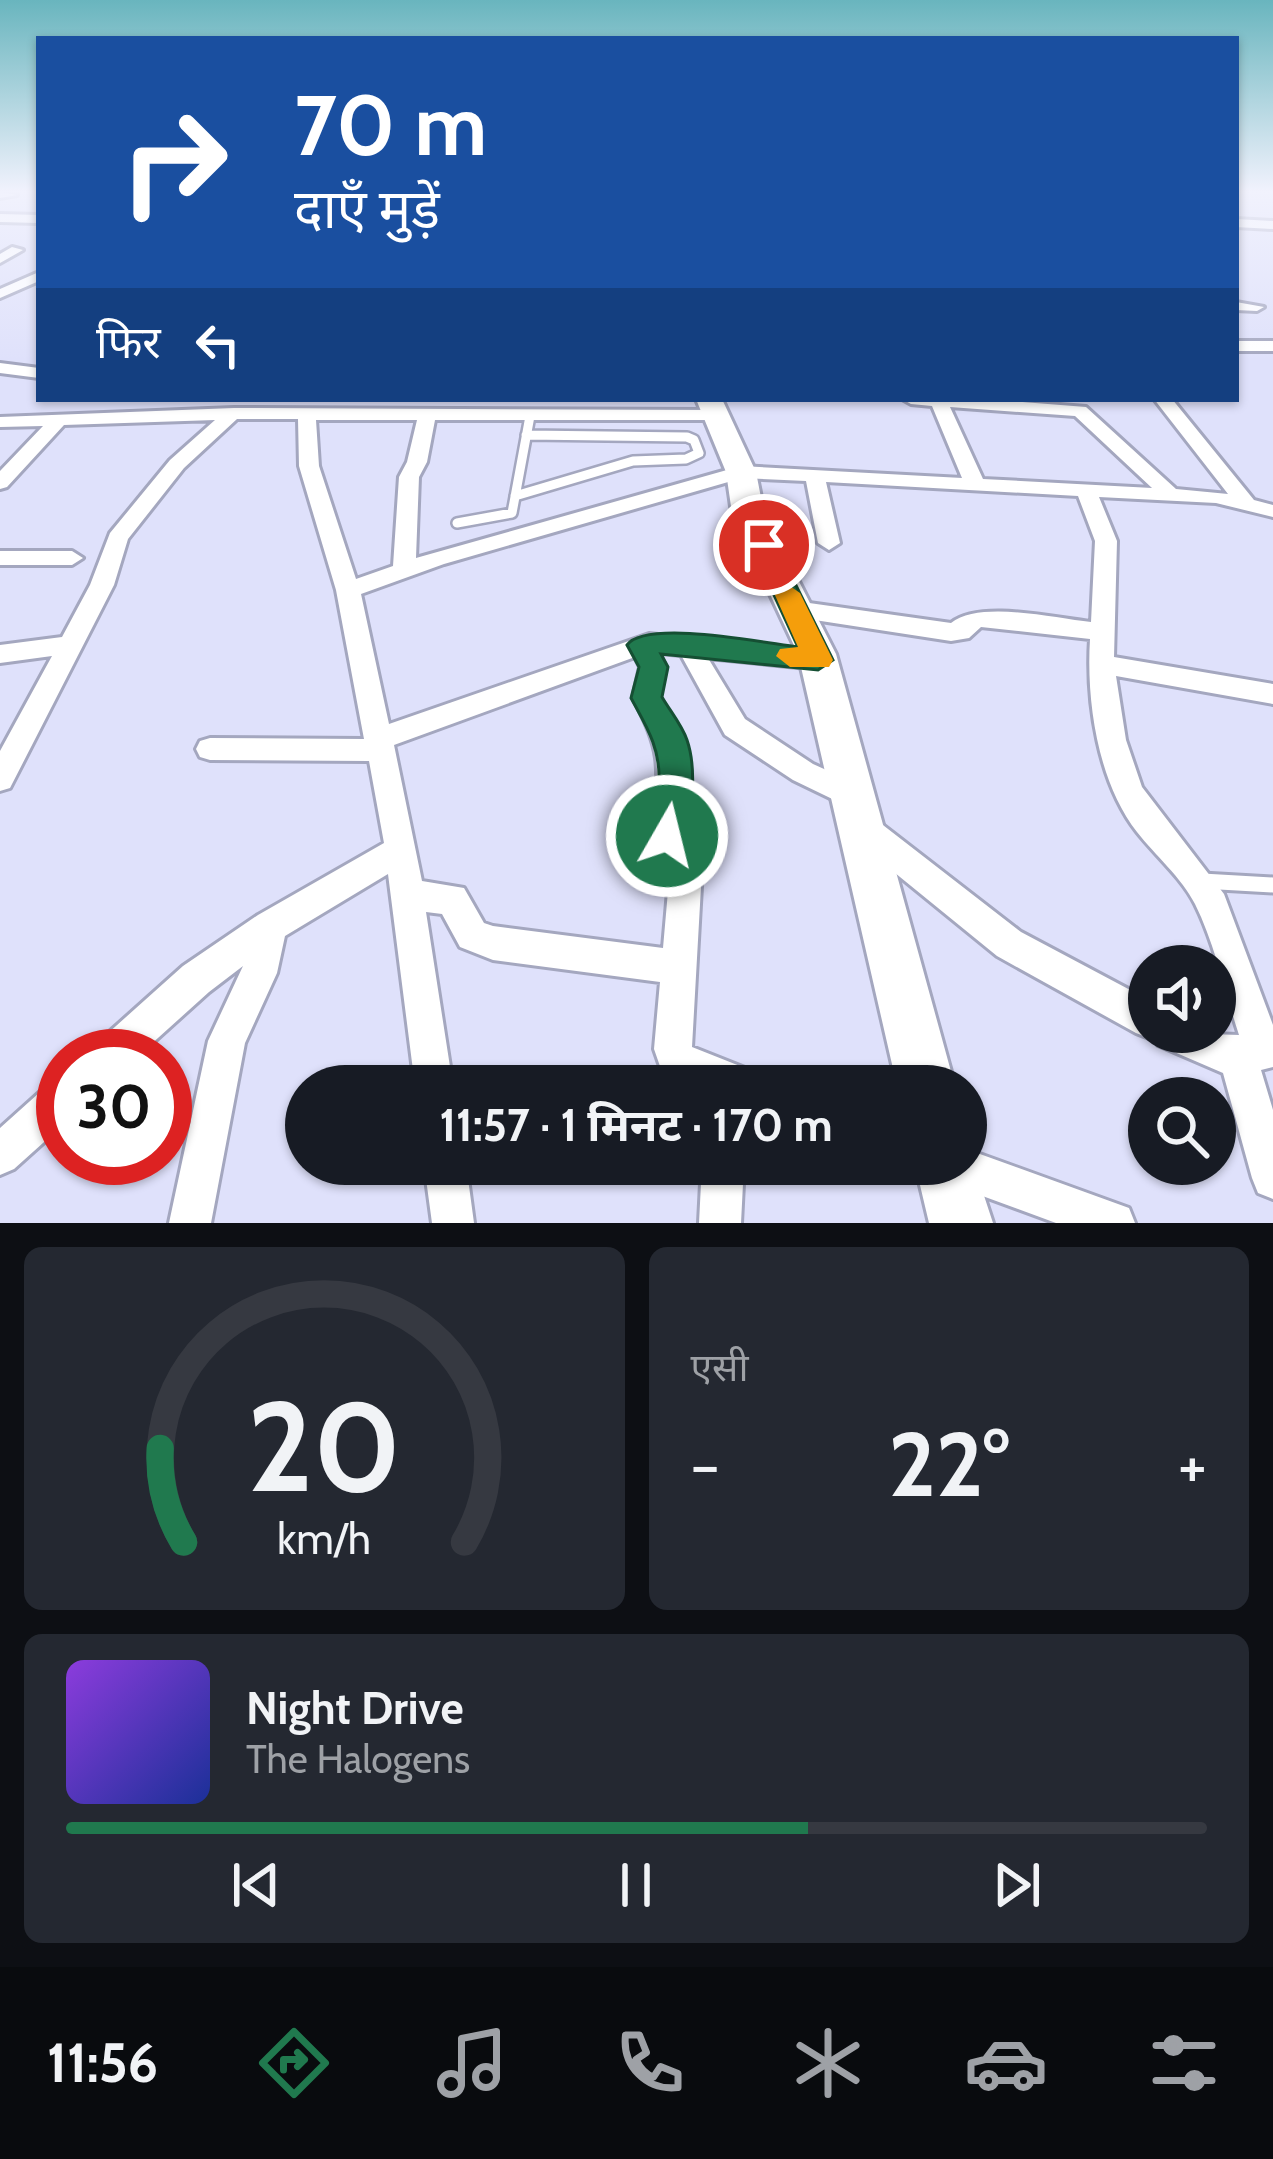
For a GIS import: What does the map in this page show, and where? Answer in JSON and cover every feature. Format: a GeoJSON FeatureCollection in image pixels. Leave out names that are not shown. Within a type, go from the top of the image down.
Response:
{"type":"FeatureCollection","features":[{"type":"Feature","properties":{"kind":"main road"},"geometry":{"type":"LineString","coordinates":[[713,407],[741,472],[748,513],[818,660],[921,1065]]}},
{"type":"Feature","properties":{"kind":"main road"},"geometry":{"type":"LineString","coordinates":[[953,1185],[961,1223]]}},
{"type":"Feature","properties":{"kind":"street"},"geometry":{"type":"LineString","coordinates":[[0,259],[17,250]]}},
{"type":"Feature","properties":{"kind":"street"},"geometry":{"type":"LineString","coordinates":[[0,277],[20,283]]}},
{"type":"Feature","properties":{"kind":"street"},"geometry":{"type":"LineString","coordinates":[[0,294],[36,277]]}},
{"type":"Feature","properties":{"kind":"street"},"geometry":{"type":"LineString","coordinates":[[1239,306],[1257,307]]}},
{"type":"Feature","properties":{"kind":"street"},"geometry":{"type":"LineString","coordinates":[[1239,346],[1273,346]]}},
{"type":"Feature","properties":{"kind":"street"},"geometry":{"type":"LineString","coordinates":[[0,368],[36,373]]}},
{"type":"Feature","properties":{"kind":"street"},"geometry":{"type":"LineString","coordinates":[[975,484],[939,402],[1080,411],[1100,431],[1116,437],[1171,495]]}},
{"type":"Feature","properties":{"kind":"street"},"geometry":{"type":"LineString","coordinates":[[1166,402],[1263,506]]}},
{"type":"Feature","properties":{"kind":"street"},"geometry":{"type":"LineString","coordinates":[[0,779],[102,585],[118,538],[177,464],[238,407]]}},
{"type":"Feature","properties":{"kind":"street"},"geometry":{"type":"LineString","coordinates":[[0,422],[238,407],[528,425],[713,407]]}},
{"type":"Feature","properties":{"kind":"street"},"geometry":{"type":"LineString","coordinates":[[311,409],[309,466],[348,590],[380,745],[401,850],[431,1065]]}},
{"type":"Feature","properties":{"kind":"street"},"geometry":{"type":"LineString","coordinates":[[404,570],[409,477],[418,462],[427,416]]}},
{"type":"Feature","properties":{"kind":"street"},"geometry":{"type":"LineString","coordinates":[[0,483],[59,420]]}},
{"type":"Feature","properties":{"kind":"street"},"geometry":{"type":"LineString","coordinates":[[348,590],[741,472],[1171,495],[1263,506]]}},
{"type":"Feature","properties":{"kind":"street"},"geometry":{"type":"LineString","coordinates":[[815,476],[829,543]]}},
{"type":"Feature","properties":{"kind":"street"},"geometry":{"type":"LineString","coordinates":[[1086,490],[1106,541],[1101,664],[1112,740],[1128,791],[1155,833],[1200,881],[1215,909],[1258,1053],[1273,1178]]}},
{"type":"Feature","properties":{"kind":"street"},"geometry":{"type":"LineString","coordinates":[[0,558],[72,558]]}},
{"type":"Feature","properties":{"kind":"street"},"geometry":{"type":"LineString","coordinates":[[795,609],[951,632],[965,630],[968,622],[981,619],[1102,632]]}},
{"type":"Feature","properties":{"kind":"street"},"geometry":{"type":"LineString","coordinates":[[0,653],[68,645]]}},
{"type":"Feature","properties":{"kind":"street"},"geometry":{"type":"LineString","coordinates":[[641,645],[653,667],[646,698],[672,742],[675,779],[667,836],[687,850],[675,1059],[689,1065]]}},
{"type":"Feature","properties":{"kind":"street"},"geometry":{"type":"LineString","coordinates":[[210,749],[380,745],[641,645],[688,645],[818,660]]}},
{"type":"Feature","properties":{"kind":"street"},"geometry":{"type":"LineString","coordinates":[[688,645],[735,727],[857,811],[1009,944],[1128,1009]]}},
{"type":"Feature","properties":{"kind":"street"},"geometry":{"type":"LineString","coordinates":[[1101,664],[1273,694]]}},
{"type":"Feature","properties":{"kind":"street"},"geometry":{"type":"LineString","coordinates":[[140,1029],[196,979],[270,926],[401,850]]}},
{"type":"Feature","properties":{"kind":"street"},"geometry":{"type":"LineString","coordinates":[[407,895],[452,899],[472,935],[493,943],[677,967]]}},
{"type":"Feature","properties":{"kind":"street"},"geometry":{"type":"LineString","coordinates":[[190,1223],[227,1041],[259,973],[270,926]]}},
{"type":"Feature","properties":{"kind":"street"},"geometry":{"type":"LineString","coordinates":[[1218,1053],[1258,1053]]}},
{"type":"Feature","properties":{"kind":"street"},"geometry":{"type":"LineString","coordinates":[[0,1155],[36,1122]]}},
{"type":"Feature","properties":{"kind":"street"},"geometry":{"type":"LineString","coordinates":[[987,1178],[1114,1223]]}},
{"type":"Feature","properties":{"kind":"street"},"geometry":{"type":"LineString","coordinates":[[448,1185],[453,1223]]}},
{"type":"Feature","properties":{"kind":"street"},"geometry":{"type":"LineString","coordinates":[[720,1223],[722,1185]]}},
{"type":"Feature","properties":{"kind":"lane"},"geometry":{"type":"LineString","coordinates":[[457,523],[507,517],[528,425],[687,437],[694,440],[699,453],[686,459],[633,461],[515,496]]}},
{"type":"Feature","properties":{"kind":"lane"},"geometry":{"type":"LineString","coordinates":[[1200,881],[1273,886]]}},
{"type":"Feature","properties":{"kind":"slow traffic"},"geometry":{"type":"LineString","coordinates":[[787,593],[818,660],[790,656]]}},
{"type":"Feature","properties":{"kind":"route"},"geometry":{"type":"LineString","coordinates":[[667,836],[675,779],[672,742],[646,698],[653,667],[641,645],[678,643],[818,660],[764,545]]}}]}
